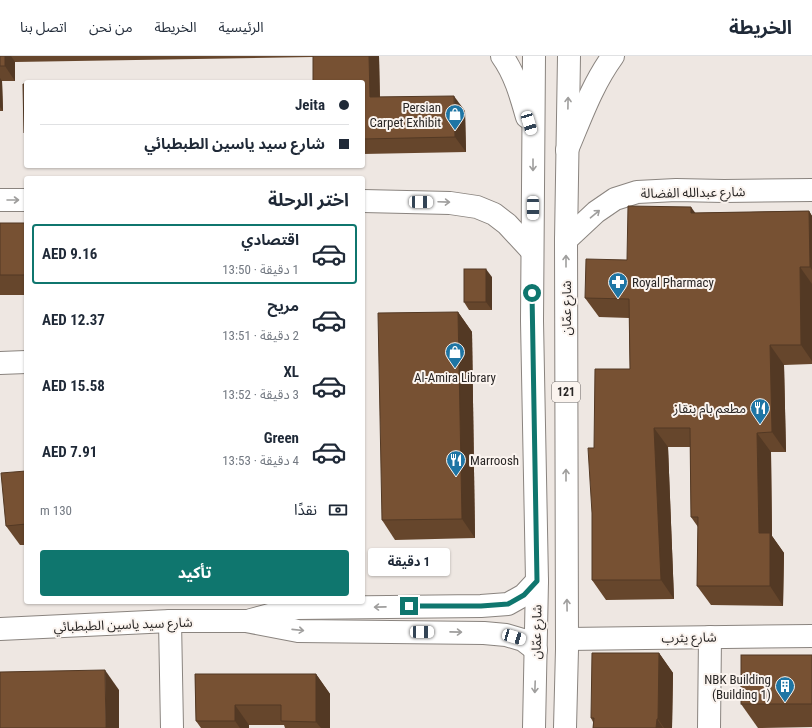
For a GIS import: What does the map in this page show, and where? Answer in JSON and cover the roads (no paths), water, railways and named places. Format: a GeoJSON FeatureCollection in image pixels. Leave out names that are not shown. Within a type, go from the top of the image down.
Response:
{"type":"FeatureCollection","features":[{"type":"Feature","properties":{"kind":"main road"},"geometry":{"type":"LineString","coordinates":[[502,56],[511,70],[515,80],[533,136]]}},
{"type":"Feature","properties":{"kind":"main road","name":"شارع عمّان"},"geometry":{"type":"LineString","coordinates":[[534,56],[532,321],[537,581],[534,728]]}},
{"type":"Feature","properties":{"kind":"main road","name":"شارع عمّان"},"geometry":{"type":"LineString","coordinates":[[564,728],[567,639],[566,240],[569,56]]}},
{"type":"Feature","properties":{"kind":"main road"},"geometry":{"type":"LineString","coordinates":[[568,150],[599,77],[613,56]]}},
{"type":"Feature","properties":{"kind":"main road","name":"شارع عبدالله الفضالة"},"geometry":{"type":"LineString","coordinates":[[566,240],[596,212],[615,199],[638,192],[676,190],[812,190]]}},
{"type":"Feature","properties":{"kind":"main road"},"geometry":{"type":"LineString","coordinates":[[0,200],[24,200]]}},
{"type":"Feature","properties":{"kind":"main road"},"geometry":{"type":"LineString","coordinates":[[365,201],[450,202],[477,207],[494,214],[507,224],[532,251]]}},
{"type":"Feature","properties":{"kind":"main road"},"geometry":{"type":"LineString","coordinates":[[0,363],[24,362]]}},
{"type":"Feature","properties":{"kind":"main road","name":"شارع سيد ياسين الطبطبائي"},"geometry":{"type":"LineString","coordinates":[[246,621],[296,608],[481,606],[508,604],[524,595],[537,581]]}},
{"type":"Feature","properties":{"kind":"main road"},"geometry":{"type":"LineString","coordinates":[[170,621],[172,728]]}},
{"type":"Feature","properties":{"kind":"main road","name":"شارع سيد ياسين الطبطبائي"},"geometry":{"type":"LineString","coordinates":[[0,629],[170,621],[246,621],[298,631],[484,633],[506,635],[523,640],[536,650]]}},
{"type":"Feature","properties":{"kind":"main road","name":"شارع يثرب"},"geometry":{"type":"LineString","coordinates":[[567,639],[812,636]]}},
{"type":"Feature","properties":{"kind":"main road"},"geometry":{"type":"LineString","coordinates":[[709,728],[710,637]]}},
{"type":"Feature","properties":{"kind":"place","name":"Persian Carpet Exhibit"},"geometry":{"type":"Point","coordinates":[455,131]}},
{"type":"Feature","properties":{"kind":"place","name":"Royal Pharmacy"},"geometry":{"type":"Point","coordinates":[618,299]}},
{"type":"Feature","properties":{"kind":"place","name":"Al-Amira Library"},"geometry":{"type":"Point","coordinates":[455,369]}},
{"type":"Feature","properties":{"kind":"place","name":"مطعم بام بنقاز"},"geometry":{"type":"Point","coordinates":[760,425]}},
{"type":"Feature","properties":{"kind":"place","name":"Marroosh"},"geometry":{"type":"Point","coordinates":[456,477]}},
{"type":"Feature","properties":{"kind":"place","name":"NBK Building (Building 1)"},"geometry":{"type":"Point","coordinates":[785,703]}}]}
